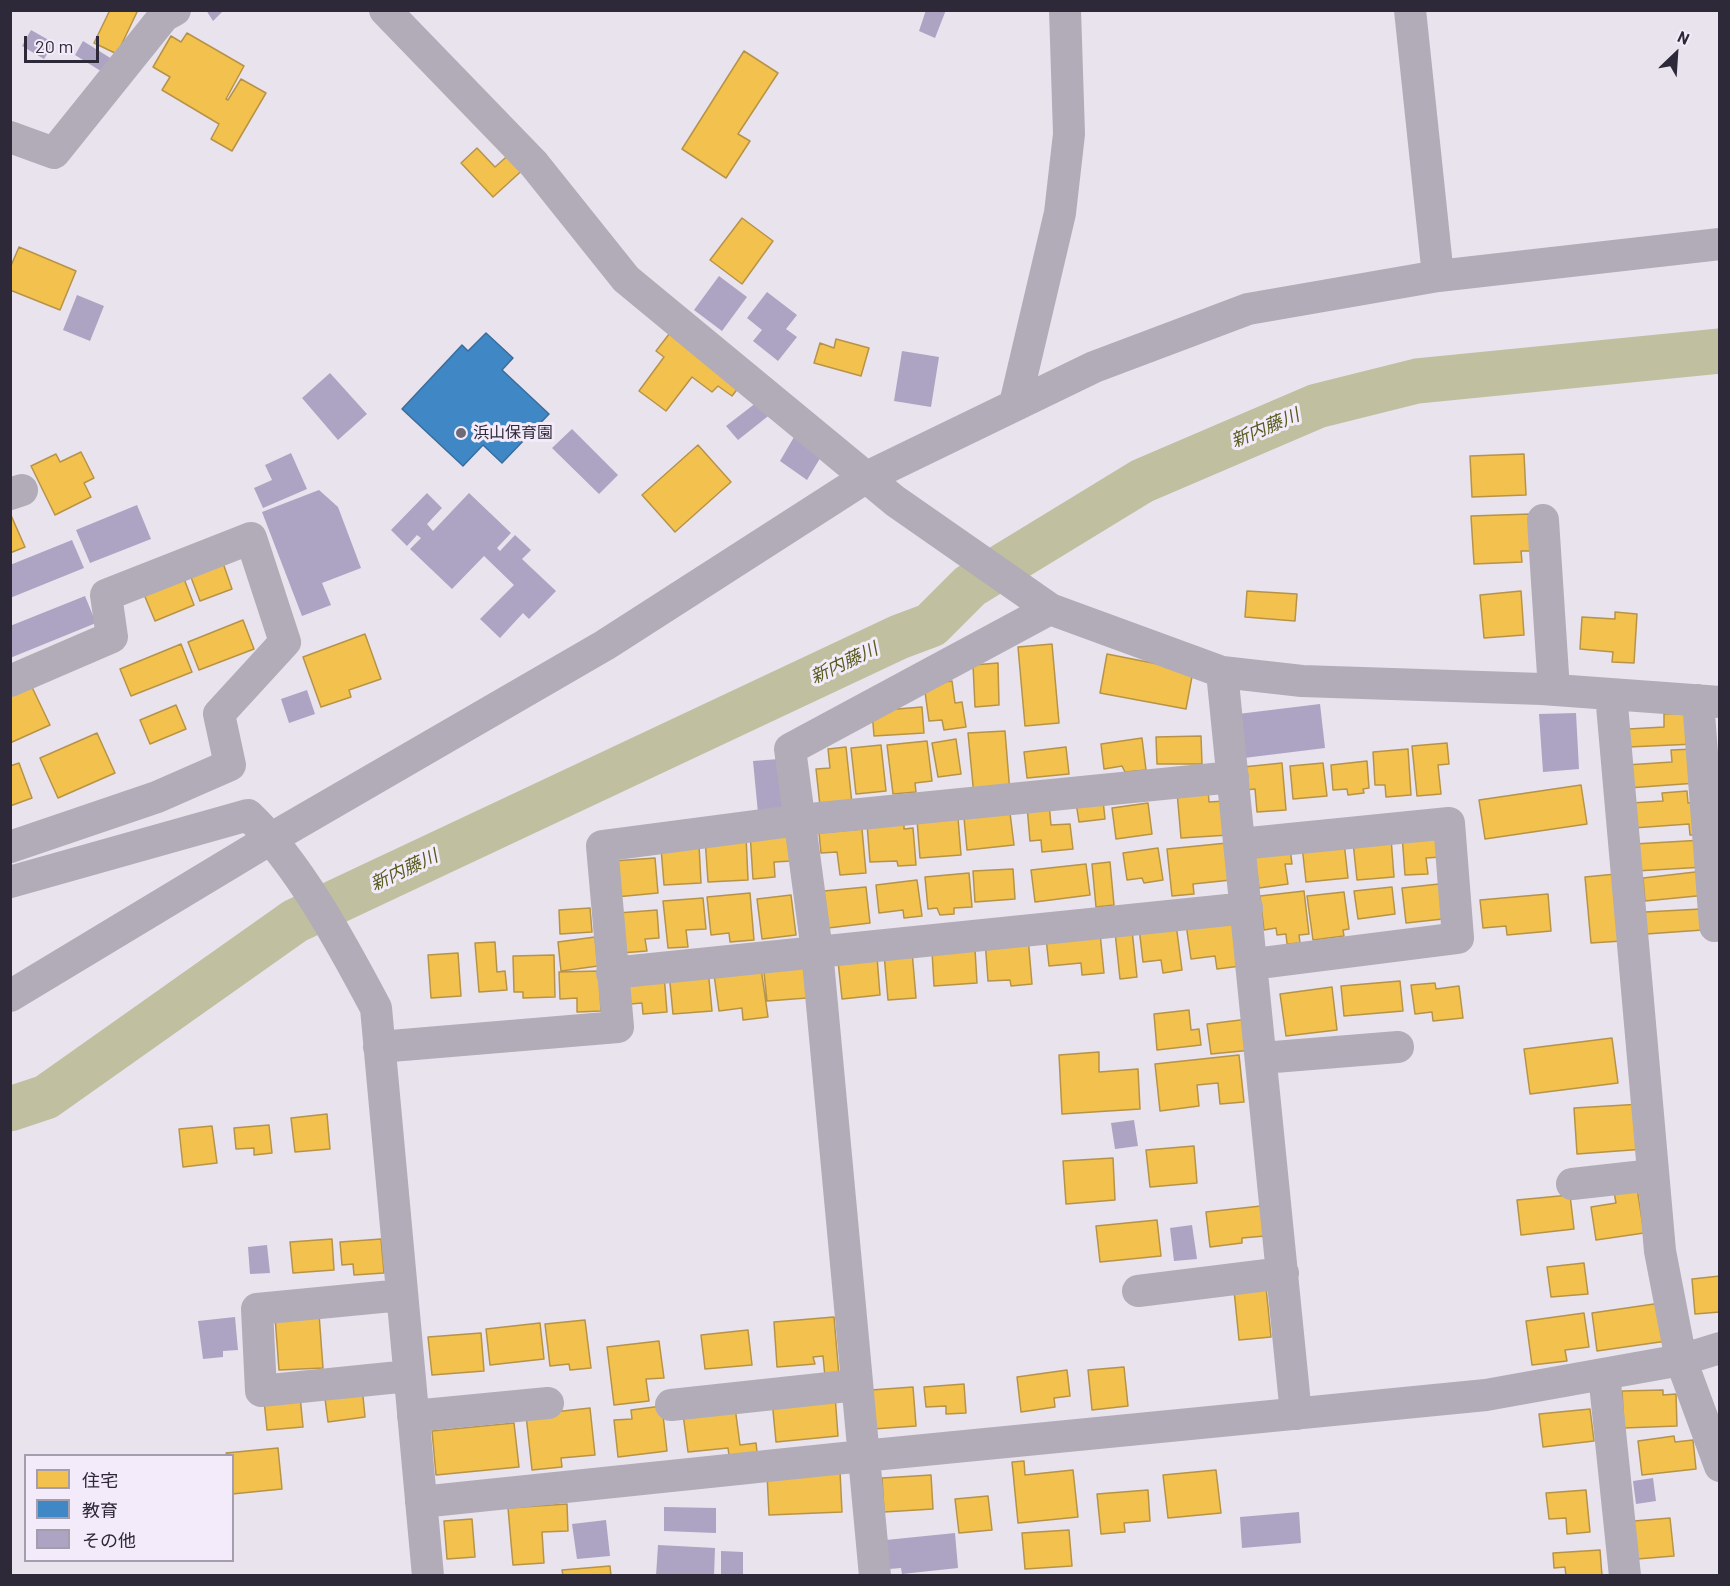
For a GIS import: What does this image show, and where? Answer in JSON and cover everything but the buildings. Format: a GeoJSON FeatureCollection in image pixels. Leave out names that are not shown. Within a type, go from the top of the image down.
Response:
{"type":"FeatureCollection","features":[{"type":"Feature","properties":{"kind":"street"},"geometry":{"type":"LineString","coordinates":[[10,137],[54,153],[164,16],[175,10]]}},
{"type":"Feature","properties":{"kind":"street"},"geometry":{"type":"LineString","coordinates":[[1015,404],[1061,201],[1070,134],[1065,10]]}},
{"type":"Feature","properties":{"kind":"street"},"geometry":{"type":"LineString","coordinates":[[1410,10],[1437,276]]}},
{"type":"Feature","properties":{"kind":"street"},"geometry":{"type":"LineString","coordinates":[[386,11],[534,164],[626,279],[865,478],[1041,603],[1222,672],[1302,681],[1554,690],[1708,701],[1715,926],[1719,924]]}},
{"type":"Feature","properties":{"kind":"street"},"geometry":{"type":"LineString","coordinates":[[10,996],[281,850],[865,478],[1094,367],[1248,309],[1437,276],[1719,244]]}},
{"type":"Feature","properties":{"kind":"street"},"geometry":{"type":"LineString","coordinates":[[1543,520],[1554,690]]}},
{"type":"Feature","properties":{"kind":"street"},"geometry":{"type":"LineString","coordinates":[[10,681],[112,637],[106,595],[251,538],[285,642],[219,714],[230,765],[157,797],[10,847]]}},
{"type":"Feature","properties":{"kind":"street"},"geometry":{"type":"LineString","coordinates":[[875,1575],[816,951],[790,748],[1041,603]]}},
{"type":"Feature","properties":{"kind":"street"},"geometry":{"type":"LineString","coordinates":[[1222,672],[1253,964],[1296,1414]]}},
{"type":"Feature","properties":{"kind":"street"},"geometry":{"type":"LineString","coordinates":[[1611,694],[1660,1251],[1681,1360],[1719,1466]]}},
{"type":"Feature","properties":{"kind":"street"},"geometry":{"type":"LineString","coordinates":[[380,1047],[618,1027],[602,846],[800,820],[1233,777]]}},
{"type":"Feature","properties":{"kind":"street"},"geometry":{"type":"LineString","coordinates":[[10,882],[248,815],[281,850],[358,975],[376,1008],[428,1575]]}},
{"type":"Feature","properties":{"kind":"street"},"geometry":{"type":"LineString","coordinates":[[1240,844],[1449,823],[1458,938],[1253,964]]}},
{"type":"Feature","properties":{"kind":"street"},"geometry":{"type":"LineString","coordinates":[[612,973],[1247,908]]}},
{"type":"Feature","properties":{"kind":"street"},"geometry":{"type":"LineString","coordinates":[[1262,1058],[1398,1047]]}},
{"type":"Feature","properties":{"kind":"street"},"geometry":{"type":"LineString","coordinates":[[1572,1184],[1653,1175]]}},
{"type":"Feature","properties":{"kind":"street"},"geometry":{"type":"LineString","coordinates":[[1138,1291],[1282,1273]]}},
{"type":"Feature","properties":{"kind":"street"},"geometry":{"type":"LineString","coordinates":[[402,1295],[257,1309],[261,1391],[409,1376]]}},
{"type":"Feature","properties":{"kind":"street"},"geometry":{"type":"LineString","coordinates":[[421,1502],[1486,1395],[1681,1360],[1719,1348]]}},
{"type":"Feature","properties":{"kind":"street"},"geometry":{"type":"LineString","coordinates":[[1604,1374],[1625,1575]]}},
{"type":"Feature","properties":{"kind":"street"},"geometry":{"type":"LineString","coordinates":[[671,1405],[857,1385]]}},
{"type":"Feature","properties":{"kind":"street"},"geometry":{"type":"LineString","coordinates":[[413,1416],[549,1403]]}},
{"type":"Feature","properties":{"kind":"waterway","name":"新内藤川"},"geometry":{"type":"LineString","coordinates":[[10,1109],[46,1097],[295,921],[899,637],[931,625],[970,586],[1142,481],[1317,406],[1417,381],[1720,351]]}},
{"type":"Feature","properties":{"kind":"place","name":"浜山保育園"},"geometry":{"type":"Point","coordinates":[461,433]}}]}
